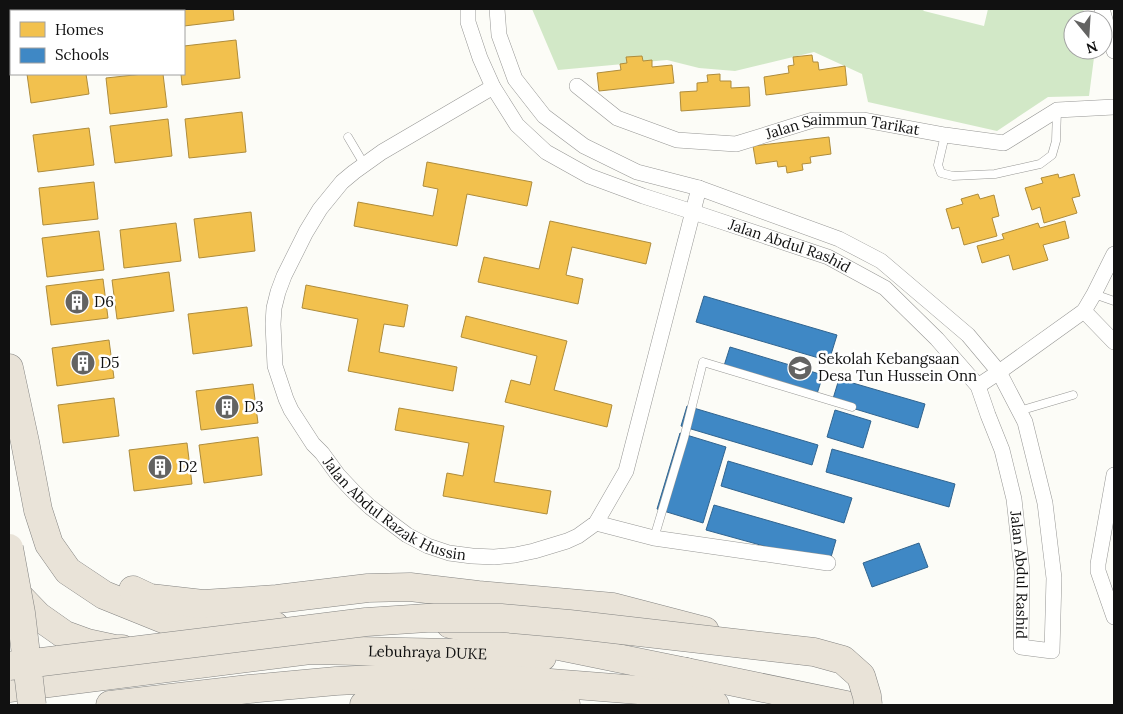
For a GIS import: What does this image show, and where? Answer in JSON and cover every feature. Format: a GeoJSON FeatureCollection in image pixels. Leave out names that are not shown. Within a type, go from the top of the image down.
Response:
{"type":"FeatureCollection","features":[{"type":"Feature","properties":{"kind":"highway"},"geometry":{"type":"LineString","coordinates":[[9,368],[38,510],[49,544],[68,570],[104,594],[166,620],[288,627],[441,622],[686,672]]}},
{"type":"Feature","properties":{"kind":"highway"},"geometry":{"type":"LineString","coordinates":[[25,442],[67,544],[108,578],[150,598],[204,604],[277,599],[368,588],[410,587],[613,607],[769,647]]}},
{"type":"Feature","properties":{"kind":"highway"},"geometry":{"type":"LineString","coordinates":[[9,548],[32,705]]}},
{"type":"Feature","properties":{"kind":"highway"},"geometry":{"type":"LineString","coordinates":[[9,582],[11,588],[38,616],[65,635],[116,649],[288,627]]}},
{"type":"Feature","properties":{"kind":"highway"},"geometry":{"type":"LineString","coordinates":[[9,666],[366,622],[427,618],[501,618],[814,652],[843,660],[861,676],[868,696],[868,705]]}},
{"type":"Feature","properties":{"kind":"highway","name":"Lebuhraya DUKE"},"geometry":{"type":"LineString","coordinates":[[9,688],[310,650],[534,656],[686,672],[846,705]]}},
{"type":"Feature","properties":{"kind":"highway","name":"Lebuhraya DUKE"},"geometry":{"type":"LineString","coordinates":[[110,705],[336,681],[416,677],[525,681],[639,690],[715,705]]}},
{"type":"Feature","properties":{"kind":"highway"},"geometry":{"type":"LineString","coordinates":[[364,705],[507,702],[566,705]]}},
{"type":"Feature","properties":{"kind":"street","name":"Jalan Abdul Rashid"},"geometry":{"type":"LineString","coordinates":[[468,9],[468,22],[480,58],[493,87],[517,125],[546,152],[589,176],[643,196],[828,257],[885,288],[937,339],[978,386],[1002,450],[1014,499],[1022,571],[1021,647],[1052,651],[1054,578],[1044,503],[1025,422],[1000,372],[968,335],[881,261],[839,240],[699,188],[637,172],[584,146],[544,116],[516,79],[499,35],[497,9]]}},
{"type":"Feature","properties":{"kind":"street"},"geometry":{"type":"LineString","coordinates":[[1102,9],[1114,51]]}},
{"type":"Feature","properties":{"kind":"street","name":"Jalan Saimmun Tarikat"},"geometry":{"type":"LineString","coordinates":[[577,86],[617,118],[677,140],[736,144],[812,120],[864,120],[945,135],[1004,143],[1057,110],[1114,107]]}},
{"type":"Feature","properties":{"kind":"street","name":"Jalan Abdul Razak Hussin"},"geometry":{"type":"LineString","coordinates":[[493,87],[382,152],[342,182],[320,209],[306,232],[284,276],[274,308],[275,366],[291,410],[313,444],[338,475],[370,507],[407,536],[449,553],[472,556],[515,555],[567,541],[578,536],[596,523],[626,471],[699,188]]}},
{"type":"Feature","properties":{"kind":"street"},"geometry":{"type":"LineString","coordinates":[[978,386],[1084,311],[1114,254]]}},
{"type":"Feature","properties":{"kind":"street"},"geometry":{"type":"LineString","coordinates":[[1084,311],[1114,342]]}},
{"type":"Feature","properties":{"kind":"street"},"geometry":{"type":"LineString","coordinates":[[1114,475],[1098,564],[1098,571],[1114,617]]}},
{"type":"Feature","properties":{"kind":"street"},"geometry":{"type":"LineString","coordinates":[[596,523],[654,538],[828,563]]}},
{"type":"Feature","properties":{"kind":"lane"},"geometry":{"type":"LineString","coordinates":[[945,135],[938,165],[941,173],[953,176],[995,174],[1040,164],[1052,155],[1056,141],[1057,110]]}},
{"type":"Feature","properties":{"kind":"lane"},"geometry":{"type":"LineString","coordinates":[[348,137],[364,164]]}},
{"type":"Feature","properties":{"kind":"lane"},"geometry":{"type":"LineString","coordinates":[[1094,294],[1114,301]]}},
{"type":"Feature","properties":{"kind":"lane"},"geometry":{"type":"LineString","coordinates":[[654,538],[684,438],[704,362],[852,407]]}},
{"type":"Feature","properties":{"kind":"lane"},"geometry":{"type":"LineString","coordinates":[[1019,411],[1073,395]]}},
{"type":"Feature","properties":{"kind":"green space"},"geometry":{"type":"Polygon","coordinates":[[[532,9],[922,9],[984,26],[988,9],[1083,9],[1063,10],[1063,60],[1094,60],[1089,96],[1048,97],[997,131],[868,102],[862,74],[814,52],[735,71],[699,68],[667,60],[558,70],[532,9]]]}},
{"type":"Feature","properties":{"kind":"building: Homes"},"geometry":{"type":"Polygon","coordinates":[[[21,9],[78,9],[78,10],[21,9]]]}},
{"type":"Feature","properties":{"kind":"building: Homes"},"geometry":{"type":"Polygon","coordinates":[[[233,9],[234,20],[185,26],[185,10],[177,10],[233,9]]]}},
{"type":"Feature","properties":{"kind":"building: Homes"},"geometry":{"type":"Polygon","coordinates":[[[236,40],[240,78],[182,85],[181,75],[185,75],[185,46],[236,40]]]}},
{"type":"Feature","properties":{"kind":"building: Homes"},"geometry":{"type":"Polygon","coordinates":[[[812,55],[813,62],[818,62],[819,70],[845,66],[847,85],[766,95],[764,77],[789,73],[788,66],[794,65],[793,57],[812,55]]]}},
{"type":"Feature","properties":{"kind":"building: Homes"},"geometry":{"type":"Polygon","coordinates":[[[642,56],[643,61],[652,60],[652,67],[672,65],[674,83],[599,91],[597,73],[621,70],[620,64],[627,63],[626,57],[642,56]]]}},
{"type":"Feature","properties":{"kind":"building: Homes"},"geometry":{"type":"Polygon","coordinates":[[[720,74],[720,81],[731,81],[731,88],[749,87],[750,106],[681,111],[680,92],[697,91],[697,83],[708,82],[707,75],[720,74]]]}},
{"type":"Feature","properties":{"kind":"building: Homes"},"geometry":{"type":"Polygon","coordinates":[[[27,75],[86,75],[89,94],[31,103],[27,75]]]}},
{"type":"Feature","properties":{"kind":"building: Homes"},"geometry":{"type":"Polygon","coordinates":[[[134,75],[163,75],[167,107],[110,114],[106,78],[134,75]]]}},
{"type":"Feature","properties":{"kind":"building: Homes"},"geometry":{"type":"Polygon","coordinates":[[[242,112],[246,152],[189,158],[185,119],[242,112]]]}},
{"type":"Feature","properties":{"kind":"building: Homes"},"geometry":{"type":"Polygon","coordinates":[[[168,119],[172,156],[115,163],[110,126],[168,119]]]}},
{"type":"Feature","properties":{"kind":"building: Homes"},"geometry":{"type":"Polygon","coordinates":[[[89,128],[94,165],[38,172],[33,135],[89,128]]]}},
{"type":"Feature","properties":{"kind":"building: Homes"},"geometry":{"type":"Polygon","coordinates":[[[829,137],[831,154],[810,157],[811,163],[802,164],[803,170],[787,173],[786,166],[778,167],[777,161],[756,164],[753,146],[829,137]]]}},
{"type":"Feature","properties":{"kind":"building: Homes"},"geometry":{"type":"Polygon","coordinates":[[[427,162],[532,182],[527,206],[467,194],[457,246],[354,226],[358,202],[433,216],[438,189],[423,186],[427,162]]]}},
{"type":"Feature","properties":{"kind":"building: Homes"},"geometry":{"type":"Polygon","coordinates":[[[1058,174],[1059,178],[1074,174],[1080,196],[1072,198],[1077,213],[1044,223],[1040,207],[1032,210],[1025,188],[1043,183],[1041,178],[1058,174]]]}},
{"type":"Feature","properties":{"kind":"building: Homes"},"geometry":{"type":"Polygon","coordinates":[[[94,182],[98,219],[43,225],[39,188],[94,182]]]}},
{"type":"Feature","properties":{"kind":"building: Homes"},"geometry":{"type":"Polygon","coordinates":[[[978,194],[980,199],[994,195],[999,216],[992,218],[997,236],[964,245],[959,227],[952,229],[946,209],[963,204],[961,199],[978,194]]]}},
{"type":"Feature","properties":{"kind":"building: Homes"},"geometry":{"type":"Polygon","coordinates":[[[251,212],[255,251],[199,258],[194,219],[251,212]]]}},
{"type":"Feature","properties":{"kind":"building: Homes"},"geometry":{"type":"Polygon","coordinates":[[[550,221],[651,243],[646,264],[572,247],[566,275],[583,279],[578,304],[478,282],[484,257],[539,269],[550,221]]]}},
{"type":"Feature","properties":{"kind":"building: Homes"},"geometry":{"type":"Polygon","coordinates":[[[1065,221],[1069,238],[1043,245],[1048,260],[1013,270],[1009,255],[982,263],[977,246],[1004,239],[1002,234],[1038,223],[1040,228],[1065,221]]]}},
{"type":"Feature","properties":{"kind":"building: Homes"},"geometry":{"type":"Polygon","coordinates":[[[176,223],[181,261],[124,268],[120,230],[176,223]]]}},
{"type":"Feature","properties":{"kind":"building: Homes"},"geometry":{"type":"Polygon","coordinates":[[[99,231],[104,270],[47,277],[42,238],[99,231]]]}},
{"type":"Feature","properties":{"kind":"building: Homes"},"geometry":{"type":"Polygon","coordinates":[[[169,272],[174,311],[117,319],[112,280],[169,272]]]}},
{"type":"Feature","properties":{"kind":"building: Homes","name":"D6"},"geometry":{"type":"Polygon","coordinates":[[[103,279],[108,318],[51,325],[46,286],[103,279]]]}},
{"type":"Feature","properties":{"kind":"building: Homes"},"geometry":{"type":"Polygon","coordinates":[[[306,285],[408,305],[404,327],[384,324],[379,352],[457,367],[453,391],[348,371],[358,319],[302,308],[306,285]]]}},
{"type":"Feature","properties":{"kind":"building: Homes"},"geometry":{"type":"Polygon","coordinates":[[[247,307],[252,346],[193,354],[188,314],[247,307]]]}},
{"type":"Feature","properties":{"kind":"building: Homes"},"geometry":{"type":"Polygon","coordinates":[[[466,316],[567,341],[554,390],[612,405],[607,427],[505,402],[511,380],[530,385],[537,356],[461,337],[466,316]]]}},
{"type":"Feature","properties":{"kind":"building: Homes","name":"D5"},"geometry":{"type":"Polygon","coordinates":[[[109,340],[114,378],[57,386],[52,348],[109,340]]]}},
{"type":"Feature","properties":{"kind":"building: Homes","name":"D3"},"geometry":{"type":"Polygon","coordinates":[[[253,384],[258,423],[201,430],[196,391],[253,384]]]}},
{"type":"Feature","properties":{"kind":"building: Homes"},"geometry":{"type":"Polygon","coordinates":[[[114,398],[119,436],[63,443],[58,405],[114,398]]]}},
{"type":"Feature","properties":{"kind":"building: Homes"},"geometry":{"type":"Polygon","coordinates":[[[399,408],[504,426],[494,482],[551,491],[547,514],[443,496],[447,473],[463,476],[469,443],[395,430],[399,408]]]}},
{"type":"Feature","properties":{"kind":"building: Homes"},"geometry":{"type":"Polygon","coordinates":[[[258,437],[262,475],[204,483],[199,445],[258,437]]]}},
{"type":"Feature","properties":{"kind":"building: Homes","name":"D2"},"geometry":{"type":"Polygon","coordinates":[[[187,443],[192,484],[134,491],[129,450],[187,443]]]}},
{"type":"Feature","properties":{"kind":"building: Schools"},"geometry":{"type":"Polygon","coordinates":[[[704,296],[837,335],[829,361],[696,322],[704,296]]]}},
{"type":"Feature","properties":{"kind":"building: Schools"},"geometry":{"type":"Polygon","coordinates":[[[730,347],[823,375],[816,397],[723,369],[730,347]]]}},
{"type":"Feature","properties":{"kind":"building: Schools"},"geometry":{"type":"Polygon","coordinates":[[[839,379],[925,404],[918,428],[832,402],[839,379]]]}},
{"type":"Feature","properties":{"kind":"building: Schools"},"geometry":{"type":"Polygon","coordinates":[[[687,406],[818,445],[812,465],[681,426],[687,406]]]}},
{"type":"Feature","properties":{"kind":"building: Schools"},"geometry":{"type":"Polygon","coordinates":[[[835,410],[871,421],[863,448],[827,437],[835,410]]]}},
{"type":"Feature","properties":{"kind":"building: Schools"},"geometry":{"type":"Polygon","coordinates":[[[680,433],[726,447],[703,523],[657,509],[680,433]]]}},
{"type":"Feature","properties":{"kind":"building: Schools"},"geometry":{"type":"Polygon","coordinates":[[[832,449],[955,484],[949,507],[826,472],[832,449]]]}},
{"type":"Feature","properties":{"kind":"building: Schools"},"geometry":{"type":"Polygon","coordinates":[[[728,461],[852,498],[844,523],[721,486],[728,461]]]}},
{"type":"Feature","properties":{"kind":"building: Schools"},"geometry":{"type":"Polygon","coordinates":[[[714,505],[836,540],[829,564],[706,530],[714,505]]]}},
{"type":"Feature","properties":{"kind":"building: Schools"},"geometry":{"type":"Polygon","coordinates":[[[919,543],[928,567],[872,587],[863,563],[919,543]]]}},
{"type":"Feature","properties":{"kind":"place","name":"D6"},"geometry":{"type":"Point","coordinates":[77,302]}},
{"type":"Feature","properties":{"kind":"place","name":"D5"},"geometry":{"type":"Point","coordinates":[83,363]}},
{"type":"Feature","properties":{"kind":"place","name":"Sekolah Kebangsaan Desa Tun Hussein Onn"},"geometry":{"type":"Point","coordinates":[800,368]}},
{"type":"Feature","properties":{"kind":"place","name":"D3"},"geometry":{"type":"Point","coordinates":[227,407]}},
{"type":"Feature","properties":{"kind":"place","name":"D2"},"geometry":{"type":"Point","coordinates":[160,467]}}]}
